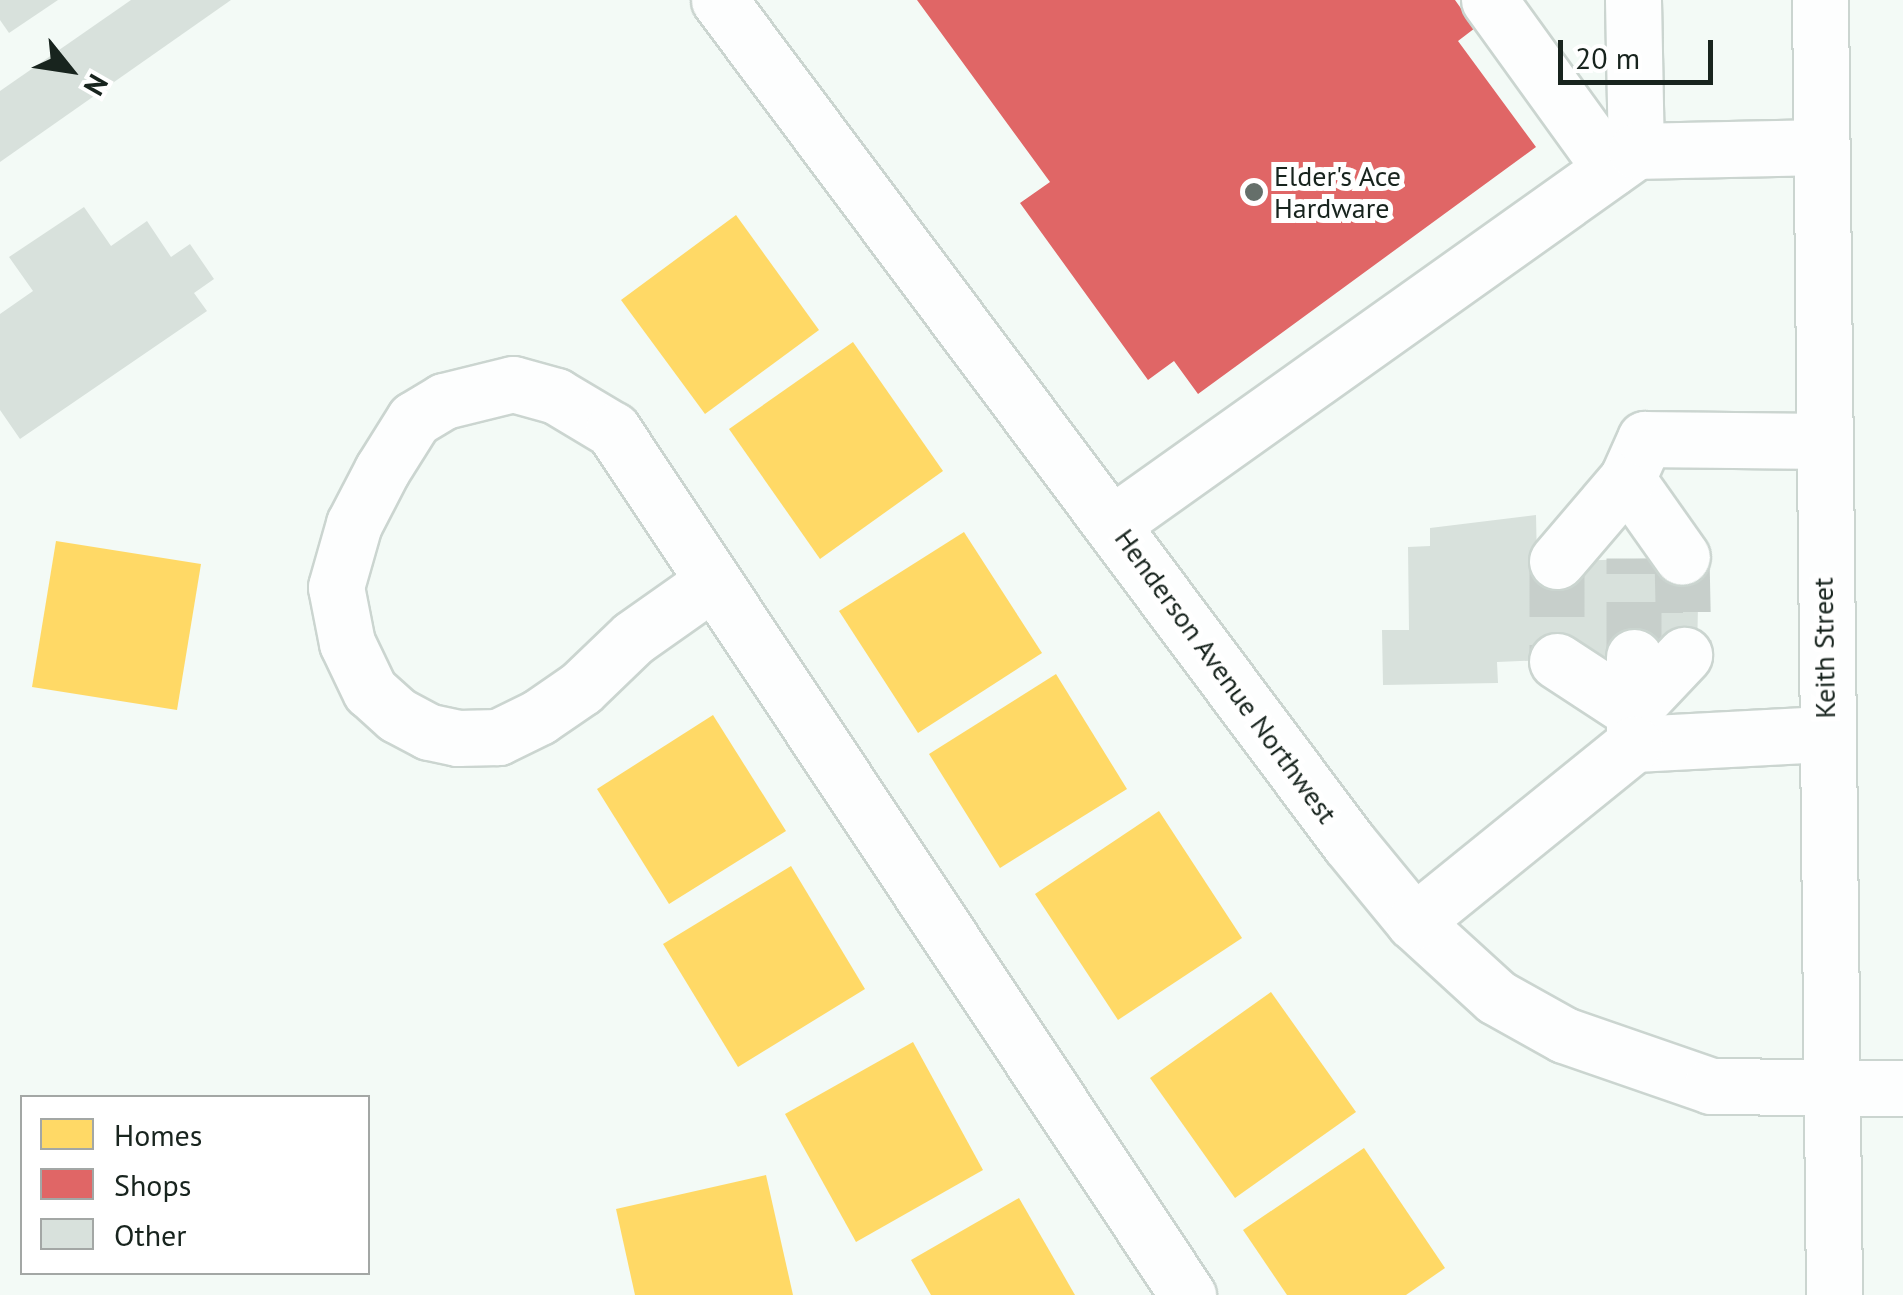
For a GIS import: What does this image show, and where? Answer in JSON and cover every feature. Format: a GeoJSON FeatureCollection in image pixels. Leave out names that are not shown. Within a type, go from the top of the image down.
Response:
{"type":"FeatureCollection","features":[{"type":"Feature","properties":{"kind":"street","name":"Henderson Avenue Northwest"},"geometry":{"type":"LineString","coordinates":[[719,0],[1113,522],[1349,843],[1414,922],[1496,996],[1564,1035],[1711,1086],[1903,1088]]}},
{"type":"Feature","properties":{"kind":"street"},"geometry":{"type":"LineString","coordinates":[[1489,0],[1624,160]]}},
{"type":"Feature","properties":{"kind":"street"},"geometry":{"type":"LineString","coordinates":[[1624,160],[1634,0]]}},
{"type":"Feature","properties":{"kind":"street","name":"Keith Street"},"geometry":{"type":"LineString","coordinates":[[1820,0],[1834,1295]]}},
{"type":"Feature","properties":{"kind":"street"},"geometry":{"type":"LineString","coordinates":[[1113,522],[1624,160],[1820,146]]}},
{"type":"Feature","properties":{"kind":"street"},"geometry":{"type":"LineString","coordinates":[[711,583],[633,638],[581,688],[539,717],[498,737],[458,738],[429,732],[397,716],[370,691],[347,643],[336,587],[354,524],[414,418],[444,401],[513,384],[556,396],[613,430],[679,524],[711,583],[1188,1295]]}},
{"type":"Feature","properties":{"kind":"street"},"geometry":{"type":"LineString","coordinates":[[1557,560],[1627,479],[1645,439],[1822,441]]}},
{"type":"Feature","properties":{"kind":"street"},"geometry":{"type":"LineString","coordinates":[[1627,479],[1658,558]]}},
{"type":"Feature","properties":{"kind":"street"},"geometry":{"type":"LineString","coordinates":[[1557,660],[1646,691],[1825,734]]}},
{"type":"Feature","properties":{"kind":"street"},"geometry":{"type":"LineString","coordinates":[[1414,922],[1646,691]]}},
{"type":"Feature","properties":{"kind":"building: Homes"},"geometry":{"type":"Polygon","coordinates":[[[736,215],[819,330],[705,414],[621,300],[736,215]]]}},
{"type":"Feature","properties":{"kind":"building: Homes"},"geometry":{"type":"Polygon","coordinates":[[[853,342],[943,471],[820,559],[729,429],[853,342]]]}},
{"type":"Feature","properties":{"kind":"building: Homes"},"geometry":{"type":"Polygon","coordinates":[[[964,532],[1042,653],[918,733],[839,611],[964,532]]]}},
{"type":"Feature","properties":{"kind":"building: Homes"},"geometry":{"type":"Polygon","coordinates":[[[56,541],[201,564],[177,710],[32,687],[56,541]]]}},
{"type":"Feature","properties":{"kind":"building: Homes"},"geometry":{"type":"Polygon","coordinates":[[[1056,674],[1127,789],[1000,868],[929,754],[1056,674]]]}},
{"type":"Feature","properties":{"kind":"building: Homes"},"geometry":{"type":"Polygon","coordinates":[[[713,715],[786,831],[669,904],[597,789],[713,715]]]}},
{"type":"Feature","properties":{"kind":"building: Homes"},"geometry":{"type":"Polygon","coordinates":[[[1159,811],[1242,938],[1118,1020],[1035,894],[1159,811]]]}},
{"type":"Feature","properties":{"kind":"building: Homes"},"geometry":{"type":"Polygon","coordinates":[[[791,866],[865,989],[738,1067],[663,944],[791,866]]]}},
{"type":"Feature","properties":{"kind":"building: Homes"},"geometry":{"type":"Polygon","coordinates":[[[1271,992],[1356,1112],[1235,1198],[1150,1078],[1271,992]]]}},
{"type":"Feature","properties":{"kind":"building: Homes"},"geometry":{"type":"Polygon","coordinates":[[[913,1042],[983,1170],[856,1242],[785,1114],[913,1042]]]}},
{"type":"Feature","properties":{"kind":"building: Homes"},"geometry":{"type":"Polygon","coordinates":[[[1364,1148],[1445,1268],[1406,1295],[1287,1295],[1243,1230],[1364,1148]]]}},
{"type":"Feature","properties":{"kind":"building: Homes"},"geometry":{"type":"Polygon","coordinates":[[[766,1175],[793,1295],[635,1295],[616,1209],[766,1175]]]}},
{"type":"Feature","properties":{"kind":"building: Homes"},"geometry":{"type":"Polygon","coordinates":[[[1019,1198],[1075,1295],[931,1295],[911,1260],[1019,1198]]]}},
{"type":"Feature","properties":{"kind":"building: Shops","name":"Elder's Ace Hardware"},"geometry":{"type":"Polygon","coordinates":[[[917,0],[1455,0],[1475,28],[1458,41],[1536,147],[1198,394],[1174,361],[1148,380],[1020,203],[1050,182],[917,0]]]}},
{"type":"Feature","properties":{"kind":"building: Other"},"geometry":{"type":"Polygon","coordinates":[[[0,0],[58,0],[9,33],[0,20],[0,0]]]}},
{"type":"Feature","properties":{"kind":"building: Other"},"geometry":{"type":"Polygon","coordinates":[[[131,0],[231,0],[0,162],[0,91],[131,0]]]}},
{"type":"Feature","properties":{"kind":"building: Other"},"geometry":{"type":"Polygon","coordinates":[[[84,207],[111,246],[147,221],[171,257],[190,244],[214,279],[194,293],[207,311],[20,439],[0,410],[0,314],[33,291],[9,257],[84,207]]]}},
{"type":"Feature","properties":{"kind":"building: Other"},"geometry":{"type":"Polygon","coordinates":[[[1536,515],[1537,562],[1699,557],[1697,654],[1497,662],[1498,683],[1383,685],[1382,630],[1409,630],[1408,547],[1430,546],[1430,528],[1536,515]]]}},
{"type":"Feature","properties":{"kind":"tunnel"},"geometry":{"type":"LineString","coordinates":[[1682,557],[1684,655]]}},
{"type":"Feature","properties":{"kind":"tunnel"},"geometry":{"type":"LineString","coordinates":[[1634,558],[1634,657]]}},
{"type":"Feature","properties":{"kind":"tunnel"},"geometry":{"type":"LineString","coordinates":[[1557,561],[1557,661]]}},
{"type":"Feature","properties":{"kind":"place","name":"Elder's Ace Hardware"},"geometry":{"type":"Point","coordinates":[1254,192]}}]}
